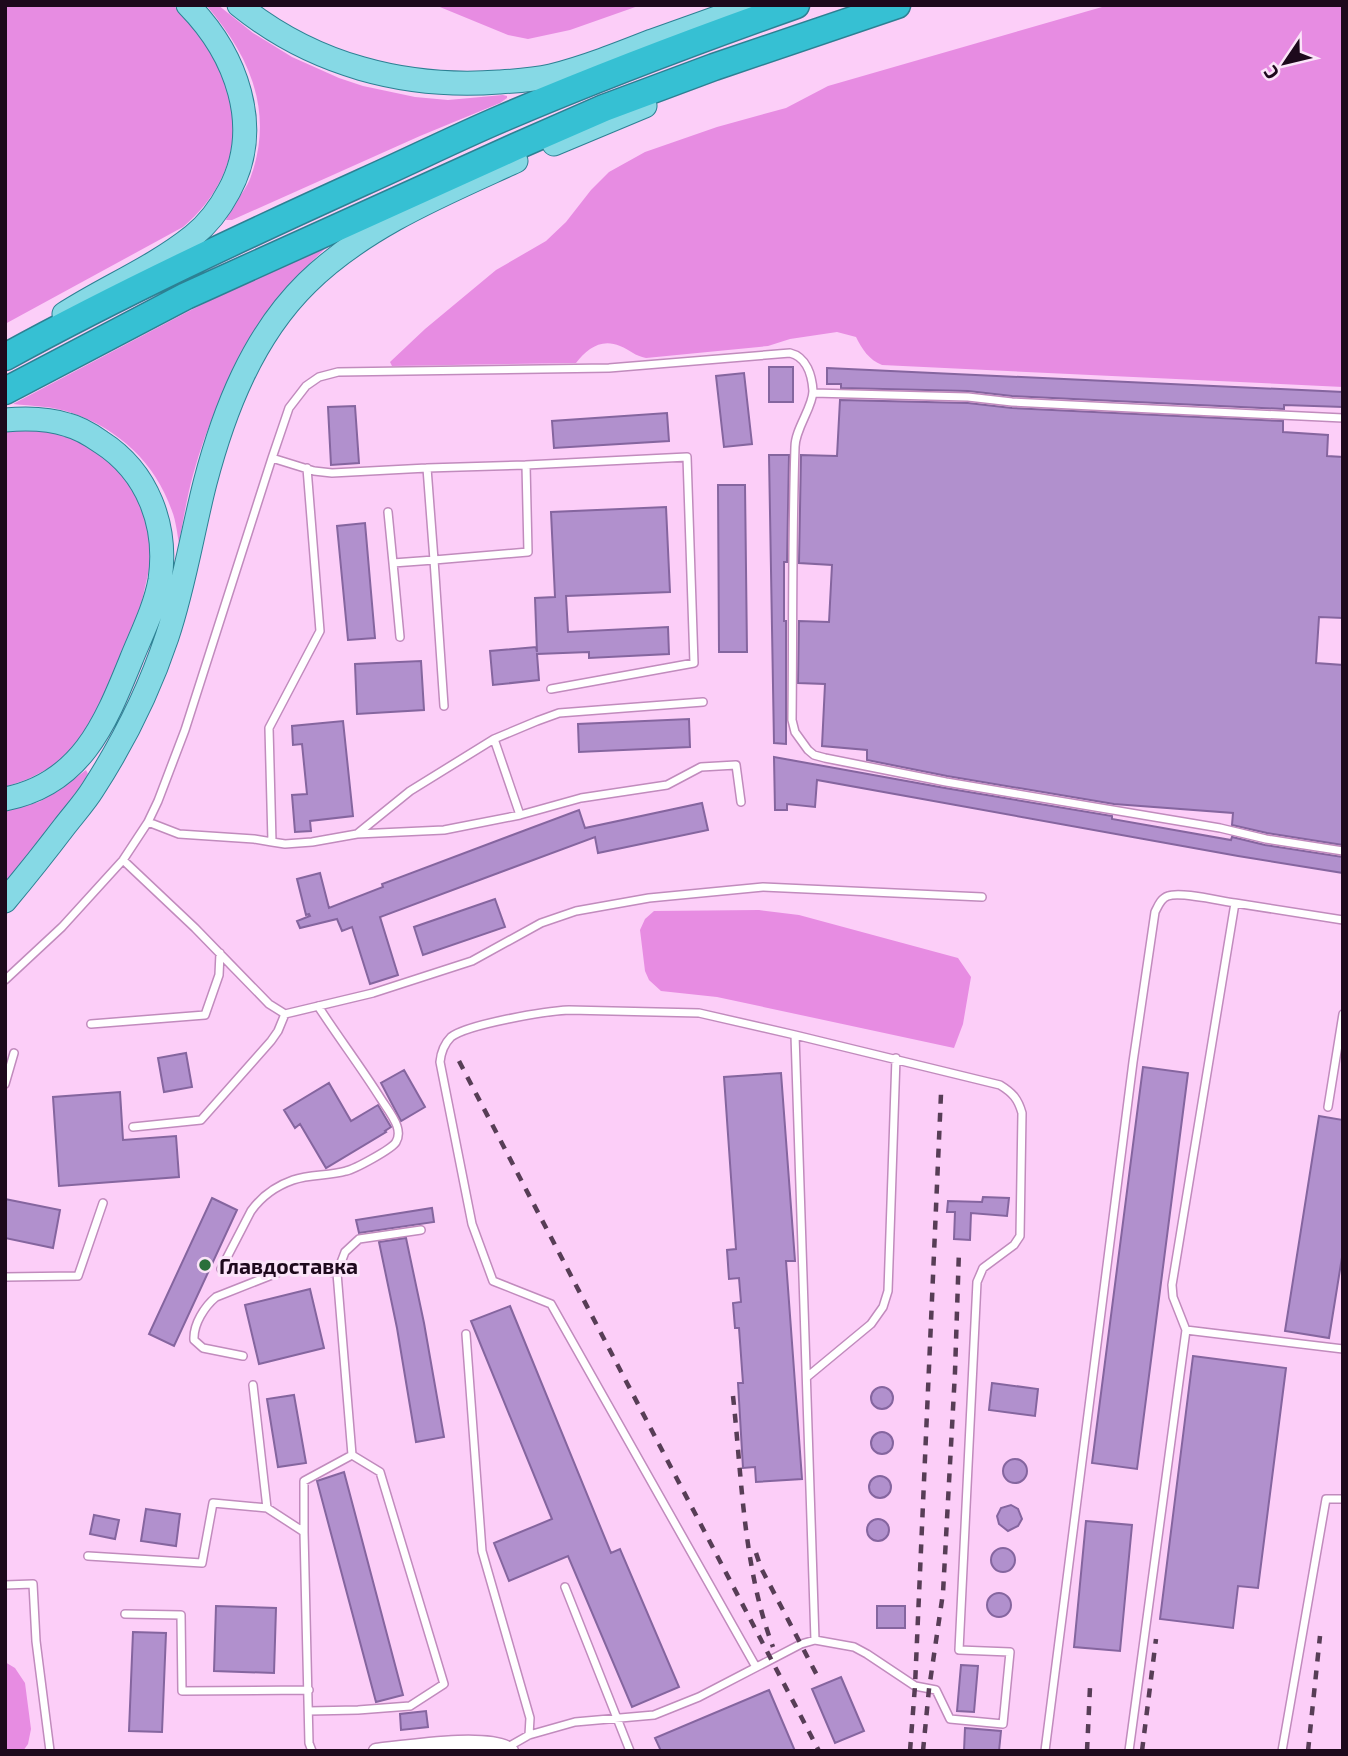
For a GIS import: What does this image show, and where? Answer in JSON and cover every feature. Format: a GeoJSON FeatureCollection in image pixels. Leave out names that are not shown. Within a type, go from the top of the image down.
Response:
{"type":"FeatureCollection","features":[{"type":"Feature","properties":{"kind":"highway"},"geometry":{"type":"LineString","coordinates":[[5,357],[180,266],[502,119],[701,39],[796,5]]}},
{"type":"Feature","properties":{"kind":"highway"},"geometry":{"type":"LineString","coordinates":[[5,391],[186,296],[604,108],[714,67],[897,5]]}},
{"type":"Feature","properties":{"kind":"main road"},"geometry":{"type":"LineString","coordinates":[[5,352],[89,298],[154,263],[194,235],[216,211],[235,180],[244,144],[244,122],[237,82],[218,41],[188,5]]}},
{"type":"Feature","properties":{"kind":"main road"},"geometry":{"type":"LineString","coordinates":[[239,5],[275,31],[360,70],[426,82],[459,84],[520,81],[575,69],[753,5]]}},
{"type":"Feature","properties":{"kind":"main road"},"geometry":{"type":"LineString","coordinates":[[5,901],[92,790],[130,727],[167,637],[183,582],[206,481],[231,399],[252,355],[307,283],[338,257],[405,213],[547,146],[626,113],[911,5]]}},
{"type":"Feature","properties":{"kind":"main road"},"geometry":{"type":"LineString","coordinates":[[5,420],[29,418],[72,425],[113,449],[130,465],[151,499],[162,545],[160,582],[154,604],[102,726],[87,749],[68,769],[49,783],[5,799]]}},
{"type":"Feature","properties":{"kind":"street"},"geometry":{"type":"LineString","coordinates":[[376,1751],[458,1743],[491,1743],[510,1749]]}},
{"type":"Feature","properties":{"kind":"lane"},"geometry":{"type":"LineString","coordinates":[[5,980],[62,927],[123,860],[148,822],[185,730],[289,408],[306,386],[319,377],[338,372],[609,368],[790,353],[798,355],[808,368],[813,393],[794,442],[792,720],[795,732],[808,750],[814,755],[946,782],[1343,851]]}},
{"type":"Feature","properties":{"kind":"lane"},"geometry":{"type":"LineString","coordinates":[[813,393],[968,397],[1152,410],[1343,418]]}},
{"type":"Feature","properties":{"kind":"lane"},"geometry":{"type":"LineString","coordinates":[[272,458],[332,474],[687,457],[694,663],[551,689]]}},
{"type":"Feature","properties":{"kind":"lane"},"geometry":{"type":"LineString","coordinates":[[393,563],[528,552],[526,465]]}},
{"type":"Feature","properties":{"kind":"lane"},"geometry":{"type":"LineString","coordinates":[[272,842],[268,728],[320,631],[307,468]]}},
{"type":"Feature","properties":{"kind":"lane"},"geometry":{"type":"LineString","coordinates":[[427,468],[444,706]]}},
{"type":"Feature","properties":{"kind":"lane"},"geometry":{"type":"LineString","coordinates":[[388,512],[400,637]]}},
{"type":"Feature","properties":{"kind":"lane"},"geometry":{"type":"LineString","coordinates":[[357,834],[410,792],[494,739],[537,721],[559,713],[703,702]]}},
{"type":"Feature","properties":{"kind":"lane"},"geometry":{"type":"LineString","coordinates":[[494,739],[520,815]]}},
{"type":"Feature","properties":{"kind":"lane"},"geometry":{"type":"LineString","coordinates":[[148,822],[179,834],[285,844],[357,834],[444,830],[520,815],[581,798],[667,785],[701,767],[736,765],[741,802]]}},
{"type":"Feature","properties":{"kind":"lane"},"geometry":{"type":"LineString","coordinates":[[123,860],[270,1004],[285,1014],[373,993],[472,961],[541,923],[576,911],[649,898],[762,887],[982,897]]}},
{"type":"Feature","properties":{"kind":"lane"},"geometry":{"type":"LineString","coordinates":[[1045,1751],[1133,1062],[1155,912],[1166,896],[1176,894],[1343,920]]}},
{"type":"Feature","properties":{"kind":"lane"},"geometry":{"type":"LineString","coordinates":[[1129,1751],[1186,1330],[1173,1297],[1172,1285],[1234,903]]}},
{"type":"Feature","properties":{"kind":"lane"},"geometry":{"type":"LineString","coordinates":[[91,1024],[205,1015],[219,975],[220,953]]}},
{"type":"Feature","properties":{"kind":"lane"},"geometry":{"type":"LineString","coordinates":[[221,1269],[251,1211],[268,1193],[294,1179],[344,1172],[393,1146],[397,1140],[396,1124],[318,1006]]}},
{"type":"Feature","properties":{"kind":"lane"},"geometry":{"type":"LineString","coordinates":[[510,1749],[529,1735],[575,1722],[654,1715],[699,1697],[801,1644],[815,1640],[854,1647],[915,1686],[936,1690],[950,1719],[1003,1724],[1010,1652],[959,1650],[977,1282],[983,1268],[1014,1245],[1020,1236],[1022,1113],[1018,1100],[1000,1085],[699,1013],[552,1010],[479,1026],[448,1040],[440,1062],[472,1224],[493,1281],[551,1304],[756,1667]]}},
{"type":"Feature","properties":{"kind":"lane"},"geometry":{"type":"LineString","coordinates":[[133,1127],[201,1120],[271,1041],[285,1014]]}},
{"type":"Feature","properties":{"kind":"lane"},"geometry":{"type":"LineString","coordinates":[[1328,1107],[1343,1014]]}},
{"type":"Feature","properties":{"kind":"lane"},"geometry":{"type":"LineString","coordinates":[[794,1035],[815,1640]]}},
{"type":"Feature","properties":{"kind":"lane"},"geometry":{"type":"LineString","coordinates":[[5,1084],[14,1053]]}},
{"type":"Feature","properties":{"kind":"lane"},"geometry":{"type":"LineString","coordinates":[[807,1377],[871,1324],[883,1307],[888,1291],[896,1058]]}},
{"type":"Feature","properties":{"kind":"lane"},"geometry":{"type":"LineString","coordinates":[[5,1277],[78,1276],[103,1203]]}},
{"type":"Feature","properties":{"kind":"lane"},"geometry":{"type":"LineString","coordinates":[[352,1455],[337,1273],[345,1252],[359,1239],[421,1230]]}},
{"type":"Feature","properties":{"kind":"lane"},"geometry":{"type":"LineString","coordinates":[[243,1356],[203,1349],[194,1340],[193,1331],[208,1304],[216,1297],[287,1269],[337,1273]]}},
{"type":"Feature","properties":{"kind":"lane"},"geometry":{"type":"LineString","coordinates":[[1186,1330],[1343,1349]]}},
{"type":"Feature","properties":{"kind":"lane"},"geometry":{"type":"LineString","coordinates":[[466,1334],[482,1551],[530,1718],[529,1735]]}},
{"type":"Feature","properties":{"kind":"lane"},"geometry":{"type":"LineString","coordinates":[[253,1385],[267,1508]]}},
{"type":"Feature","properties":{"kind":"lane"},"geometry":{"type":"LineString","coordinates":[[312,1751],[309,1743],[304,1482],[352,1455]]}},
{"type":"Feature","properties":{"kind":"lane"},"geometry":{"type":"LineString","coordinates":[[309,1711],[410,1706],[444,1684],[380,1472],[352,1455]]}},
{"type":"Feature","properties":{"kind":"lane"},"geometry":{"type":"LineString","coordinates":[[1282,1751],[1326,1499],[1343,1499]]}},
{"type":"Feature","properties":{"kind":"lane"},"geometry":{"type":"LineString","coordinates":[[88,1556],[202,1563],[213,1503],[267,1508],[304,1532]]}},
{"type":"Feature","properties":{"kind":"lane"},"geometry":{"type":"LineString","coordinates":[[5,1585],[33,1584],[36,1641],[50,1751]]}},
{"type":"Feature","properties":{"kind":"lane"},"geometry":{"type":"LineString","coordinates":[[565,1587],[630,1751]]}},
{"type":"Feature","properties":{"kind":"lane"},"geometry":{"type":"LineString","coordinates":[[125,1614],[181,1615],[182,1691],[309,1690]]}},
{"type":"Feature","properties":{"kind":"shaded area"},"geometry":{"type":"Polygon","coordinates":[[[5,5],[173,5],[202,38],[224,75],[233,118],[233,138],[222,177],[212,195],[183,227],[5,324],[5,5]]]}},
{"type":"Feature","properties":{"kind":"shaded area"},"geometry":{"type":"Polygon","coordinates":[[[206,5],[218,5],[253,33],[292,57],[363,86],[415,97],[448,100],[503,95],[507,98],[232,220],[226,220],[250,179],[260,131],[259,108],[246,65],[222,24],[206,5]]]}},
{"type":"Feature","properties":{"kind":"shaded area"},"geometry":{"type":"Polygon","coordinates":[[[435,5],[641,5],[570,30],[528,39],[508,35],[435,5]]]}},
{"type":"Feature","properties":{"kind":"shaded area"},"geometry":{"type":"Polygon","coordinates":[[[1109,5],[1343,5],[1343,387],[882,365],[866,354],[856,337],[837,332],[790,339],[768,346],[646,358],[607,343],[590,349],[576,363],[392,366],[390,362],[496,270],[546,241],[609,172],[645,152],[717,127],[786,108],[828,86],[1109,5]]]}},
{"type":"Feature","properties":{"kind":"shaded area"},"geometry":{"type":"Polygon","coordinates":[[[323,244],[326,248],[300,275],[263,323],[227,385],[200,452],[179,543],[165,494],[134,450],[105,428],[72,413],[13,404],[189,311],[323,244]]]}},
{"type":"Feature","properties":{"kind":"shaded area"},"geometry":{"type":"Polygon","coordinates":[[[18,427],[59,432],[96,449],[125,477],[146,514],[151,541],[150,565],[141,605],[102,703],[87,731],[55,765],[5,787],[5,429],[18,427]]]}},
{"type":"Feature","properties":{"kind":"shaded area"},"geometry":{"type":"Polygon","coordinates":[[[86,770],[88,774],[76,793],[5,884],[5,811],[39,802],[86,770]]]}},
{"type":"Feature","properties":{"kind":"shaded area"},"geometry":{"type":"Polygon","coordinates":[[[759,910],[799,915],[958,958],[971,977],[963,1024],[954,1048],[717,997],[661,991],[649,980],[645,971],[640,930],[645,919],[654,911],[759,910]]]}},
{"type":"Feature","properties":{"kind":"shaded area"},"geometry":{"type":"Polygon","coordinates":[[[5,1662],[15,1668],[25,1683],[31,1729],[28,1744],[23,1751],[5,1751],[5,1662]]]}},
{"type":"Feature","properties":{"kind":"building"},"geometry":{"type":"Polygon","coordinates":[[[769,367],[793,367],[793,402],[769,402],[769,367]]]}},
{"type":"Feature","properties":{"kind":"building"},"geometry":{"type":"Polygon","coordinates":[[[827,368],[1343,392],[1343,407],[1284,405],[1284,409],[1012,396],[968,391],[841,388],[841,384],[827,384],[827,368]]]}},
{"type":"Feature","properties":{"kind":"building"},"geometry":{"type":"Polygon","coordinates":[[[744,373],[752,444],[724,447],[716,376],[744,373]]]}},
{"type":"Feature","properties":{"kind":"building"},"geometry":{"type":"Polygon","coordinates":[[[840,400],[968,403],[1012,408],[1283,421],[1283,432],[1328,435],[1327,456],[1343,457],[1343,618],[1319,617],[1316,663],[1343,665],[1343,845],[1232,825],[1233,813],[1114,804],[947,776],[867,760],[867,750],[822,746],[825,684],[798,683],[799,621],[829,622],[832,565],[799,563],[801,455],[837,456],[840,400]]]}},
{"type":"Feature","properties":{"kind":"building"},"geometry":{"type":"Polygon","coordinates":[[[355,406],[359,463],[331,465],[328,407],[355,406]]]}},
{"type":"Feature","properties":{"kind":"building"},"geometry":{"type":"Polygon","coordinates":[[[667,413],[669,441],[554,448],[552,421],[667,413]]]}},
{"type":"Feature","properties":{"kind":"building"},"geometry":{"type":"Polygon","coordinates":[[[769,455],[789,455],[787,562],[784,562],[786,744],[774,743],[769,455]]]}},
{"type":"Feature","properties":{"kind":"building"},"geometry":{"type":"Polygon","coordinates":[[[718,485],[745,485],[747,652],[719,652],[718,485]]]}},
{"type":"Feature","properties":{"kind":"building"},"geometry":{"type":"Polygon","coordinates":[[[666,507],[670,592],[566,596],[568,632],[668,627],[669,654],[589,658],[589,652],[537,654],[539,680],[493,685],[490,651],[536,647],[537,652],[535,598],[555,597],[551,512],[666,507]]]}},
{"type":"Feature","properties":{"kind":"building"},"geometry":{"type":"Polygon","coordinates":[[[365,523],[375,638],[348,640],[337,526],[365,523]]]}},
{"type":"Feature","properties":{"kind":"building"},"geometry":{"type":"Polygon","coordinates":[[[421,661],[424,710],[357,714],[355,664],[421,661]]]}},
{"type":"Feature","properties":{"kind":"building"},"geometry":{"type":"Polygon","coordinates":[[[689,719],[690,747],[579,752],[578,724],[689,719]]]}},
{"type":"Feature","properties":{"kind":"building"},"geometry":{"type":"Polygon","coordinates":[[[343,721],[353,816],[310,821],[311,831],[295,832],[292,795],[307,794],[302,744],[293,745],[292,726],[343,721]]]}},
{"type":"Feature","properties":{"kind":"building"},"geometry":{"type":"Polygon","coordinates":[[[774,757],[1112,816],[1112,819],[1231,840],[1232,837],[1343,857],[1343,873],[817,780],[815,807],[787,804],[787,810],[775,810],[774,757]]]}},
{"type":"Feature","properties":{"kind":"building"},"geometry":{"type":"Polygon","coordinates":[[[702,803],[708,830],[598,853],[595,837],[380,917],[398,975],[370,984],[352,927],[342,931],[337,919],[300,928],[297,921],[310,916],[306,915],[297,879],[320,873],[329,908],[383,887],[382,884],[579,810],[585,828],[702,803]]]}},
{"type":"Feature","properties":{"kind":"building"},"geometry":{"type":"Polygon","coordinates":[[[495,899],[505,927],[423,955],[414,927],[495,899]]]}},
{"type":"Feature","properties":{"kind":"building"},"geometry":{"type":"Polygon","coordinates":[[[186,1053],[192,1087],[164,1092],[158,1058],[186,1053]]]}},
{"type":"Feature","properties":{"kind":"building"},"geometry":{"type":"Polygon","coordinates":[[[1143,1067],[1188,1073],[1137,1469],[1092,1463],[1143,1067]]]}},
{"type":"Feature","properties":{"kind":"building"},"geometry":{"type":"Polygon","coordinates":[[[404,1070],[425,1107],[401,1121],[381,1083],[404,1070]]]}},
{"type":"Feature","properties":{"kind":"building"},"geometry":{"type":"Polygon","coordinates":[[[781,1073],[795,1261],[786,1261],[802,1479],[756,1482],[755,1467],[743,1468],[738,1383],[743,1383],[739,1328],[735,1328],[733,1303],[741,1302],[739,1278],[729,1279],[727,1250],[736,1249],[724,1077],[781,1073]]]}},
{"type":"Feature","properties":{"kind":"building"},"geometry":{"type":"Polygon","coordinates":[[[329,1083],[351,1121],[378,1105],[391,1127],[326,1168],[300,1124],[295,1128],[284,1110],[329,1083]]]}},
{"type":"Feature","properties":{"kind":"building"},"geometry":{"type":"Polygon","coordinates":[[[120,1092],[123,1140],[176,1136],[179,1177],[59,1186],[53,1097],[120,1092]]]}},
{"type":"Feature","properties":{"kind":"building"},"geometry":{"type":"Polygon","coordinates":[[[1319,1116],[1343,1120],[1343,1251],[1329,1338],[1285,1331],[1319,1116]]]}},
{"type":"Feature","properties":{"kind":"building"},"geometry":{"type":"Polygon","coordinates":[[[983,1197],[1009,1198],[1007,1216],[971,1213],[970,1240],[954,1239],[955,1212],[947,1212],[948,1201],[982,1202],[983,1197]]]}},
{"type":"Feature","properties":{"kind":"building"},"geometry":{"type":"Polygon","coordinates":[[[212,1198],[237,1210],[174,1346],[149,1334],[212,1198]]]}},
{"type":"Feature","properties":{"kind":"building"},"geometry":{"type":"Polygon","coordinates":[[[5,1199],[60,1210],[53,1248],[5,1238],[5,1199]]]}},
{"type":"Feature","properties":{"kind":"building"},"geometry":{"type":"Polygon","coordinates":[[[432,1208],[434,1222],[359,1233],[356,1220],[432,1208]]]}},
{"type":"Feature","properties":{"kind":"building"},"geometry":{"type":"Polygon","coordinates":[[[406,1238],[444,1437],[416,1442],[379,1242],[406,1238]]]}},
{"type":"Feature","properties":{"kind":"building"},"geometry":{"type":"Polygon","coordinates":[[[310,1289],[324,1348],[259,1364],[245,1305],[310,1289]]]}},
{"type":"Feature","properties":{"kind":"building"},"geometry":{"type":"Polygon","coordinates":[[[510,1306],[611,1553],[620,1549],[679,1687],[632,1707],[568,1556],[509,1581],[494,1543],[552,1519],[471,1321],[510,1306]]]}},
{"type":"Feature","properties":{"kind":"building"},"geometry":{"type":"Polygon","coordinates":[[[1193,1356],[1286,1368],[1258,1588],[1238,1586],[1233,1628],[1160,1619],[1193,1356]]]}},
{"type":"Feature","properties":{"kind":"building"},"geometry":{"type":"Polygon","coordinates":[[[992,1383],[1038,1389],[1035,1416],[989,1410],[992,1383]]]}},
{"type":"Feature","properties":{"kind":"building"},"geometry":{"type":"Polygon","coordinates":[[[882,1387],[890,1390],[893,1398],[890,1406],[882,1409],[874,1406],[871,1398],[874,1390],[882,1387]]]}},
{"type":"Feature","properties":{"kind":"building"},"geometry":{"type":"Polygon","coordinates":[[[294,1395],[306,1463],[278,1467],[267,1399],[294,1395]]]}},
{"type":"Feature","properties":{"kind":"building"},"geometry":{"type":"Polygon","coordinates":[[[882,1432],[890,1435],[893,1443],[890,1451],[882,1454],[874,1451],[871,1443],[874,1435],[882,1432]]]}},
{"type":"Feature","properties":{"kind":"building"},"geometry":{"type":"Polygon","coordinates":[[[1015,1459],[1024,1462],[1027,1471],[1024,1480],[1015,1483],[1006,1480],[1003,1471],[1006,1462],[1015,1459]]]}},
{"type":"Feature","properties":{"kind":"building"},"geometry":{"type":"Polygon","coordinates":[[[344,1472],[403,1695],[376,1702],[317,1481],[344,1472]]]}},
{"type":"Feature","properties":{"kind":"building"},"geometry":{"type":"Polygon","coordinates":[[[880,1476],[888,1479],[891,1487],[888,1495],[880,1498],[872,1495],[869,1487],[872,1479],[880,1476]]]}},
{"type":"Feature","properties":{"kind":"building"},"geometry":{"type":"Polygon","coordinates":[[[1011,1505],[1018,1509],[1022,1519],[1018,1526],[1008,1531],[999,1524],[997,1516],[1001,1508],[1011,1505]]]}},
{"type":"Feature","properties":{"kind":"building"},"geometry":{"type":"Polygon","coordinates":[[[146,1509],[180,1514],[176,1546],[141,1541],[146,1509]]]}},
{"type":"Feature","properties":{"kind":"building"},"geometry":{"type":"Polygon","coordinates":[[[94,1515],[119,1520],[115,1539],[90,1534],[94,1515]]]}},
{"type":"Feature","properties":{"kind":"building"},"geometry":{"type":"Polygon","coordinates":[[[878,1519],[886,1522],[889,1530],[886,1538],[878,1541],[870,1538],[867,1530],[870,1522],[878,1519]]]}},
{"type":"Feature","properties":{"kind":"building"},"geometry":{"type":"Polygon","coordinates":[[[1086,1521],[1132,1525],[1120,1651],[1074,1647],[1086,1521]]]}},
{"type":"Feature","properties":{"kind":"building"},"geometry":{"type":"Polygon","coordinates":[[[1003,1548],[1012,1551],[1015,1560],[1012,1569],[1003,1572],[994,1569],[991,1560],[994,1551],[1003,1548]]]}},
{"type":"Feature","properties":{"kind":"building"},"geometry":{"type":"Polygon","coordinates":[[[999,1593],[1008,1596],[1011,1605],[1008,1614],[999,1617],[990,1614],[987,1605],[990,1596],[999,1593]]]}},
{"type":"Feature","properties":{"kind":"building"},"geometry":{"type":"Polygon","coordinates":[[[216,1606],[276,1608],[274,1673],[214,1671],[216,1606]]]}},
{"type":"Feature","properties":{"kind":"building"},"geometry":{"type":"Polygon","coordinates":[[[877,1606],[905,1606],[905,1628],[877,1628],[877,1606]]]}},
{"type":"Feature","properties":{"kind":"building"},"geometry":{"type":"Polygon","coordinates":[[[133,1632],[166,1633],[162,1732],[129,1731],[133,1632]]]}},
{"type":"Feature","properties":{"kind":"building"},"geometry":{"type":"Polygon","coordinates":[[[961,1665],[978,1666],[974,1712],[957,1711],[961,1665]]]}},
{"type":"Feature","properties":{"kind":"building"},"geometry":{"type":"Polygon","coordinates":[[[841,1677],[864,1731],[835,1743],[812,1689],[841,1677]]]}},
{"type":"Feature","properties":{"kind":"building"},"geometry":{"type":"Polygon","coordinates":[[[769,1690],[795,1751],[661,1751],[655,1738],[769,1690]]]}},
{"type":"Feature","properties":{"kind":"building"},"geometry":{"type":"Polygon","coordinates":[[[426,1711],[428,1727],[401,1730],[400,1714],[426,1711]]]}},
{"type":"Feature","properties":{"kind":"building"},"geometry":{"type":"Polygon","coordinates":[[[965,1728],[1001,1731],[999,1751],[964,1751],[965,1728]]]}},
{"type":"Feature","properties":{"kind":"railway"},"geometry":{"type":"LineString","coordinates":[[459,1061],[819,1751]]}},
{"type":"Feature","properties":{"kind":"railway"},"geometry":{"type":"LineString","coordinates":[[910,1751],[941,1094]]}},
{"type":"Feature","properties":{"kind":"railway"},"geometry":{"type":"LineString","coordinates":[[923,1751],[943,1593],[959,1250]]}},
{"type":"Feature","properties":{"kind":"railway"},"geometry":{"type":"LineString","coordinates":[[733,1396],[755,1586],[773,1647]]}},
{"type":"Feature","properties":{"kind":"railway"},"geometry":{"type":"LineString","coordinates":[[756,1553],[761,1568],[820,1681]]}},
{"type":"Feature","properties":{"kind":"railway"},"geometry":{"type":"LineString","coordinates":[[1308,1751],[1320,1636]]}},
{"type":"Feature","properties":{"kind":"railway"},"geometry":{"type":"LineString","coordinates":[[1142,1751],[1156,1639]]}},
{"type":"Feature","properties":{"kind":"railway"},"geometry":{"type":"LineString","coordinates":[[1087,1751],[1090,1687]]}},
{"type":"Feature","properties":{"kind":"place","name":"Главдоставка"},"geometry":{"type":"Point","coordinates":[205,1265]}}]}
